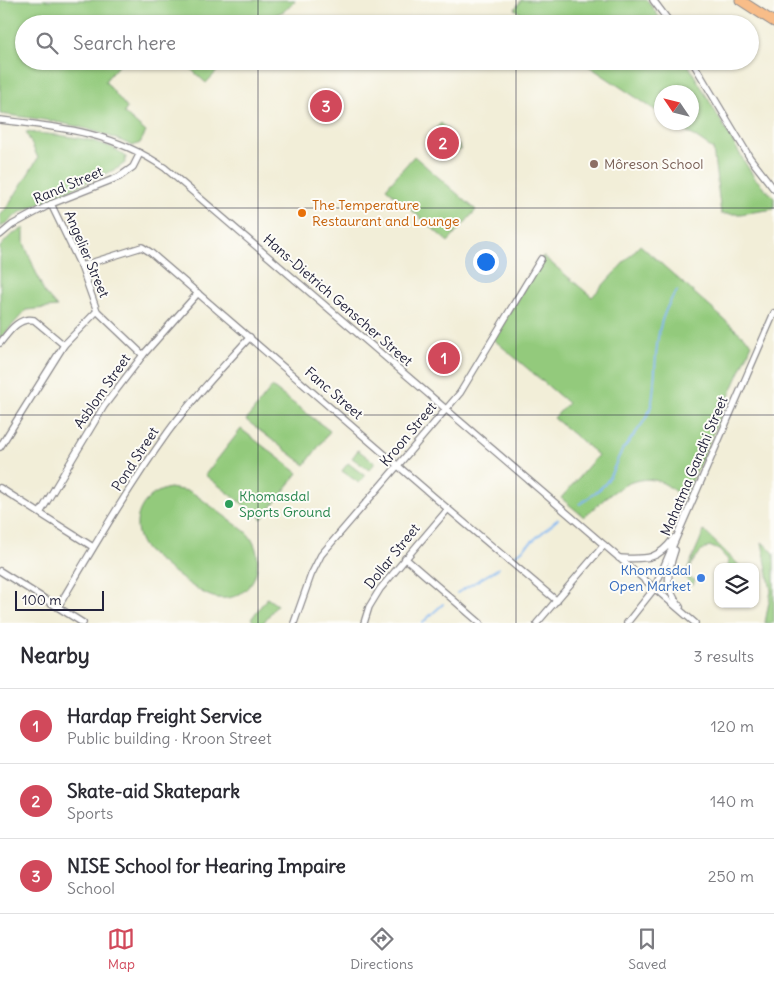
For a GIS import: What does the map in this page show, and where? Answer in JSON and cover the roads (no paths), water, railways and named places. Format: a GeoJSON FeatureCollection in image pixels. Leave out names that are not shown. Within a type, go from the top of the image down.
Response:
{"type":"FeatureCollection","features":[{"type":"Feature","properties":{"kind":"highway"},"geometry":{"type":"LineString","coordinates":[[740,0],[774,22]]}},
{"type":"Feature","properties":{"kind":"street"},"geometry":{"type":"LineString","coordinates":[[653,0],[664,15]]}},
{"type":"Feature","properties":{"kind":"street"},"geometry":{"type":"LineString","coordinates":[[697,70],[750,158],[774,189]]}},
{"type":"Feature","properties":{"kind":"street","name":"Hans-Dietrich Genscher Street"},"geometry":{"type":"LineString","coordinates":[[0,120],[69,128],[107,139],[140,153],[165,168],[695,623]]}},
{"type":"Feature","properties":{"kind":"street","name":"Rand Street"},"geometry":{"type":"LineString","coordinates":[[0,235],[12,225],[52,204],[119,177],[133,167],[140,153]]}},
{"type":"Feature","properties":{"kind":"street","name":"Angelier Street"},"geometry":{"type":"LineString","coordinates":[[52,204],[81,266],[97,311],[143,354]]}},
{"type":"Feature","properties":{"kind":"street","name":"Fanc Street"},"geometry":{"type":"LineString","coordinates":[[81,266],[142,247],[250,337],[556,601]]}},
{"type":"Feature","properties":{"kind":"street","name":"Kroon Street"},"geometry":{"type":"LineString","coordinates":[[294,623],[311,574],[321,555],[469,380],[541,259]]}},
{"type":"Feature","properties":{"kind":"street","name":"Asblom Street"},"geometry":{"type":"LineString","coordinates":[[40,513],[104,406],[143,354],[198,293]]}},
{"type":"Feature","properties":{"kind":"street"},"geometry":{"type":"LineString","coordinates":[[0,447],[64,345],[97,311]]}},
{"type":"Feature","properties":{"kind":"street","name":"Mahatma Gandhi Street"},"geometry":{"type":"LineString","coordinates":[[627,623],[654,589],[774,313]]}},
{"type":"Feature","properties":{"kind":"street"},"geometry":{"type":"LineString","coordinates":[[0,343],[18,323],[28,318],[34,320],[64,345]]}},
{"type":"Feature","properties":{"kind":"street","name":"Pond Street"},"geometry":{"type":"LineString","coordinates":[[58,607],[93,547],[167,433],[250,337]]}},
{"type":"Feature","properties":{"kind":"street"},"geometry":{"type":"LineString","coordinates":[[0,488],[93,547]]}},
{"type":"Feature","properties":{"kind":"street","name":"Dollar Street"},"geometry":{"type":"LineString","coordinates":[[364,623],[374,598],[405,558],[448,509]]}},
{"type":"Feature","properties":{"kind":"street"},"geometry":{"type":"LineString","coordinates":[[619,558],[642,559],[657,555],[663,551],[682,527]]}},
{"type":"Feature","properties":{"kind":"street"},"geometry":{"type":"LineString","coordinates":[[682,527],[670,566],[668,580],[671,595],[684,614]]}},
{"type":"Feature","properties":{"kind":"street"},"geometry":{"type":"LineString","coordinates":[[537,623],[604,545]]}},
{"type":"Feature","properties":{"kind":"street"},"geometry":{"type":"LineString","coordinates":[[405,558],[480,623]]}},
{"type":"Feature","properties":{"kind":"street"},"geometry":{"type":"LineString","coordinates":[[0,571],[83,623]]}},
{"type":"Feature","properties":{"kind":"waterway"},"geometry":{"type":"LineString","coordinates":[[580,504],[604,485],[622,451],[647,416],[652,402],[659,331],[663,317],[677,291]]}},
{"type":"Feature","properties":{"kind":"waterway"},"geometry":{"type":"LineString","coordinates":[[516,555],[558,519]]}},
{"type":"Feature","properties":{"kind":"waterway"},"geometry":{"type":"LineString","coordinates":[[457,593],[499,568]]}},
{"type":"Feature","properties":{"kind":"waterway"},"geometry":{"type":"LineString","coordinates":[[422,623],[443,604]]}},
{"type":"Feature","properties":{"kind":"place","name":"NISE School for Hearing Impaire"},"geometry":{"type":"Point","coordinates":[326,106]}},
{"type":"Feature","properties":{"kind":"place","name":"Skate-aid Skatepark"},"geometry":{"type":"Point","coordinates":[443,143]}},
{"type":"Feature","properties":{"kind":"place","name":"Môreson School"},"geometry":{"type":"Point","coordinates":[594,164]}},
{"type":"Feature","properties":{"kind":"place","name":"The Temperature Restaurant and Lounge"},"geometry":{"type":"Point","coordinates":[302,213]}},
{"type":"Feature","properties":{"kind":"place","name":"Hardap Freight Service"},"geometry":{"type":"Point","coordinates":[444,358]}},
{"type":"Feature","properties":{"kind":"place","name":"Khomasdal Sports Ground"},"geometry":{"type":"Point","coordinates":[229,504]}},
{"type":"Feature","properties":{"kind":"place","name":"Khomasdal Open Market"},"geometry":{"type":"Point","coordinates":[701,578]}}]}
